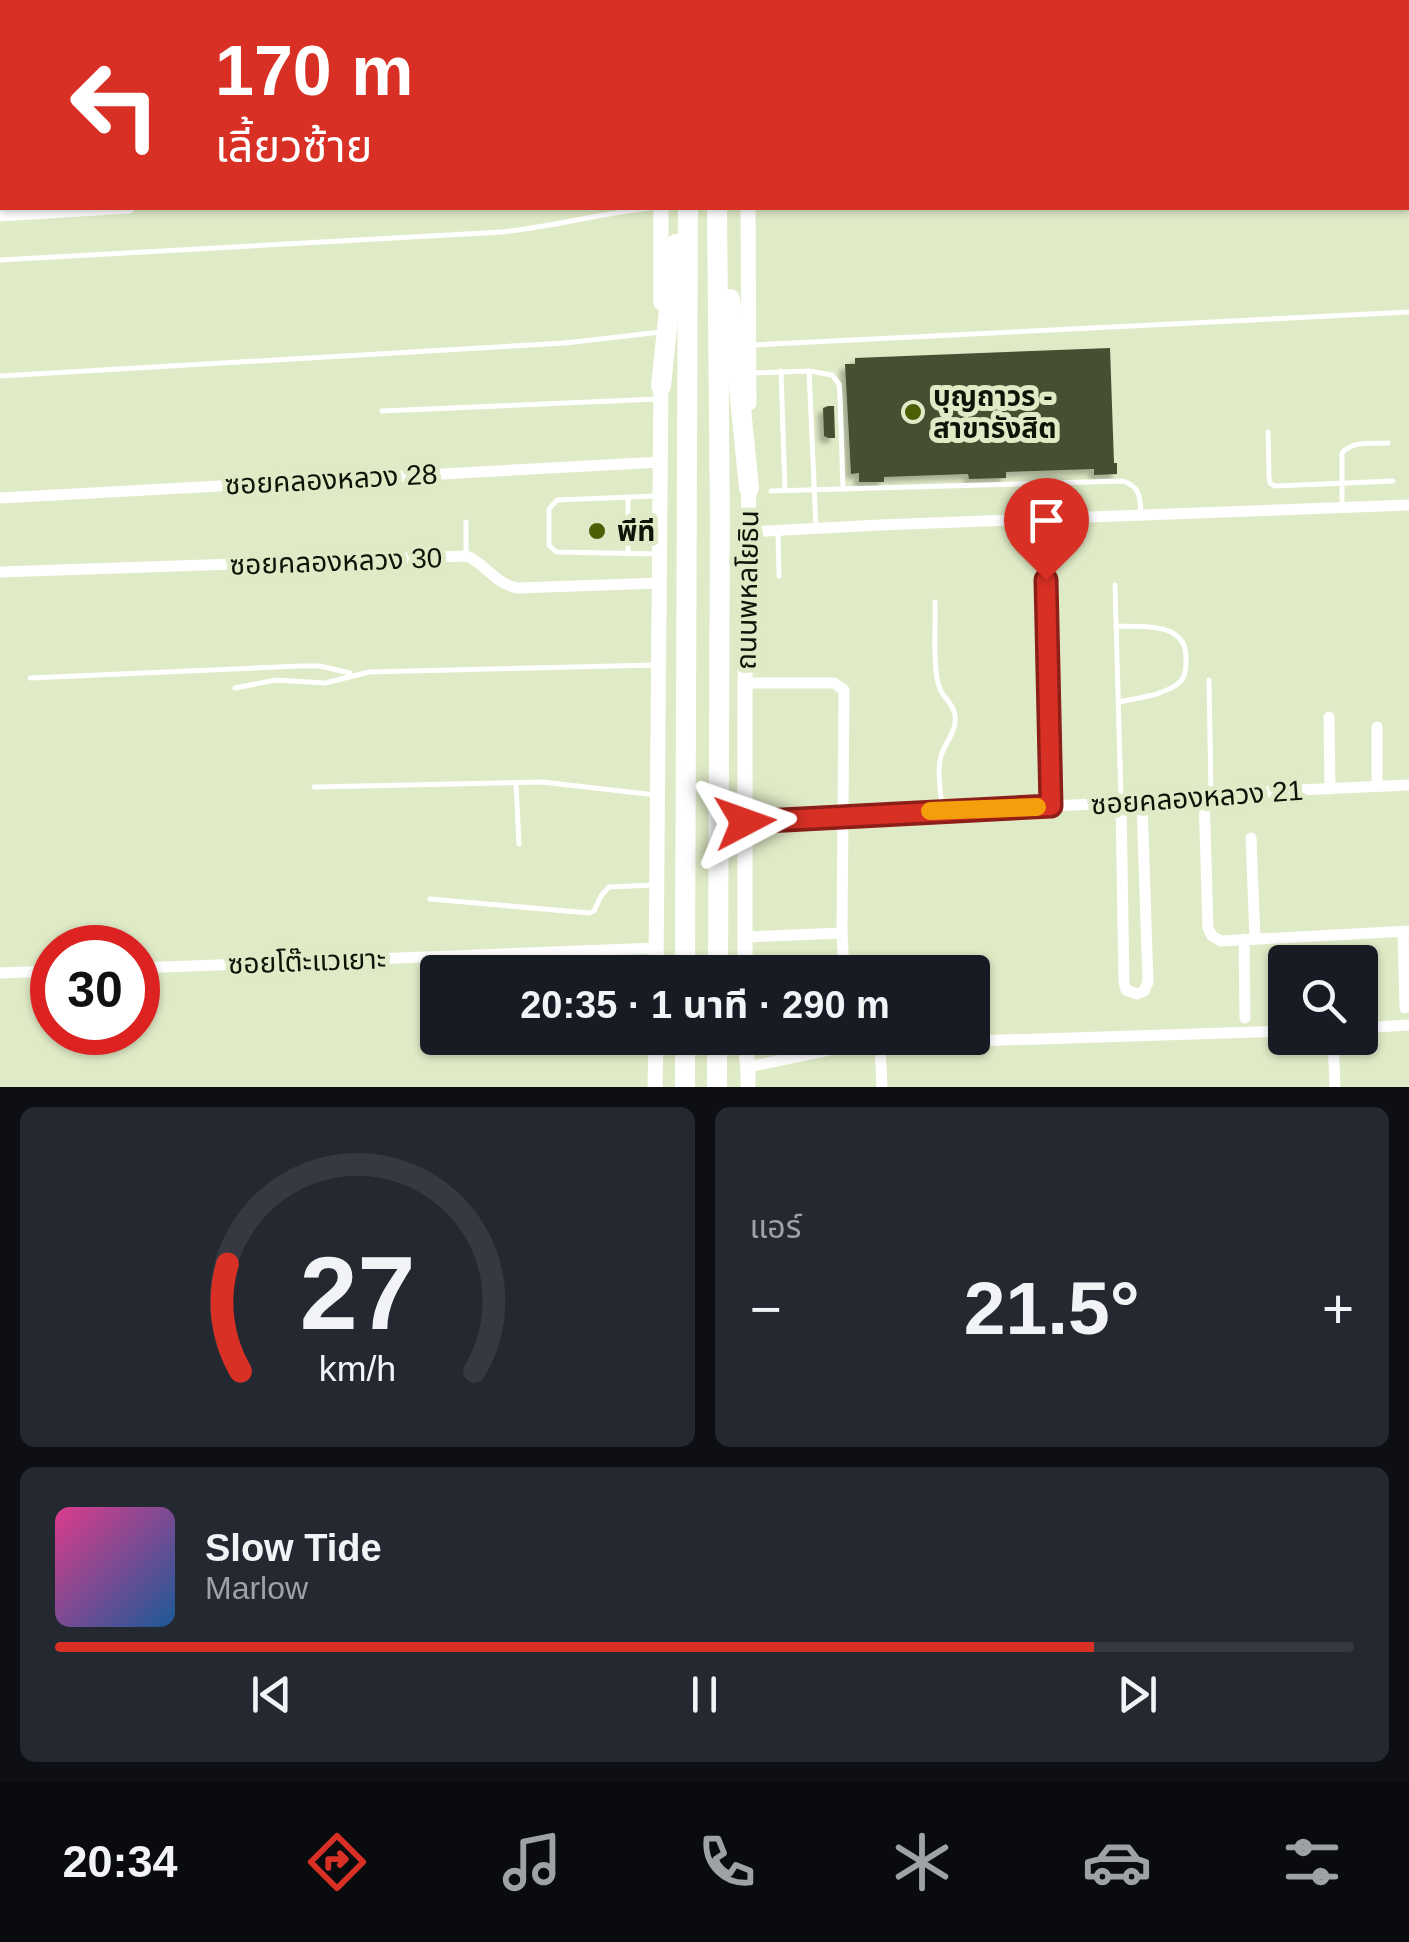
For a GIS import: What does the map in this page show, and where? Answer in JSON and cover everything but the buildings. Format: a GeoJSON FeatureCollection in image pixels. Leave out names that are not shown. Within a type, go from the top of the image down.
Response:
{"type":"FeatureCollection","features":[{"type":"Feature","properties":{"kind":"highway"},"geometry":{"type":"LineString","coordinates":[[661,392],[680,210]]}},
{"type":"Feature","properties":{"kind":"highway"},"geometry":{"type":"LineString","coordinates":[[685,955],[688,210]]}},
{"type":"Feature","properties":{"kind":"highway"},"geometry":{"type":"LineString","coordinates":[[719,210],[749,488]]}},
{"type":"Feature","properties":{"kind":"highway","name":"ถนนพหลโยธิน"},"geometry":{"type":"LineString","coordinates":[[718,955],[719,210]]}},
{"type":"Feature","properties":{"kind":"highway"},"geometry":{"type":"LineString","coordinates":[[685,1055],[685,1087]]}},
{"type":"Feature","properties":{"kind":"highway"},"geometry":{"type":"LineString","coordinates":[[717,1055],[717,1087]]}},
{"type":"Feature","properties":{"kind":"main road"},"geometry":{"type":"LineString","coordinates":[[657,955],[662,210]]}},
{"type":"Feature","properties":{"kind":"main road","name":"ถนนพหลโยธิน"},"geometry":{"type":"LineString","coordinates":[[745,955],[748,210]]}},
{"type":"Feature","properties":{"kind":"main road"},"geometry":{"type":"LineString","coordinates":[[655,1087],[656,1055]]}},
{"type":"Feature","properties":{"kind":"main road"},"geometry":{"type":"LineString","coordinates":[[738,1087],[741,1055]]}},
{"type":"Feature","properties":{"kind":"main road"},"geometry":{"type":"LineString","coordinates":[[746,1055],[748,1087]]}},
{"type":"Feature","properties":{"kind":"street"},"geometry":{"type":"LineString","coordinates":[[0,216],[97,210]]}},
{"type":"Feature","properties":{"kind":"street","name":"ซอยคลองหลวง 28"},"geometry":{"type":"LineString","coordinates":[[0,498],[661,462]]}},
{"type":"Feature","properties":{"kind":"street"},"geometry":{"type":"LineString","coordinates":[[748,532],[1409,505]]}},
{"type":"Feature","properties":{"kind":"street","name":"ซอยคลองหลวง 30"},"geometry":{"type":"LineString","coordinates":[[0,572],[466,556],[497,581],[518,588],[660,583]]}},
{"type":"Feature","properties":{"kind":"street"},"geometry":{"type":"LineString","coordinates":[[745,683],[834,683],[844,690],[843,955]]}},
{"type":"Feature","properties":{"kind":"street"},"geometry":{"type":"LineString","coordinates":[[1329,717],[1330,789]]}},
{"type":"Feature","properties":{"kind":"street"},"geometry":{"type":"LineString","coordinates":[[1377,727],[1377,786]]}},
{"type":"Feature","properties":{"kind":"street","name":"ซอยคลองหลวง 21"},"geometry":{"type":"LineString","coordinates":[[745,822],[1409,785]]}},
{"type":"Feature","properties":{"kind":"street"},"geometry":{"type":"LineString","coordinates":[[1208,795],[1208,928],[1212,936],[1222,941],[1406,932],[1405,1008]]}},
{"type":"Feature","properties":{"kind":"street"},"geometry":{"type":"LineString","coordinates":[[1121,803],[1124,982],[1126,990],[1137,994],[1148,982],[1142,802]]}},
{"type":"Feature","properties":{"kind":"street"},"geometry":{"type":"LineString","coordinates":[[1245,1018],[1251,838]]}},
{"type":"Feature","properties":{"kind":"street"},"geometry":{"type":"LineString","coordinates":[[745,937],[842,933]]}},
{"type":"Feature","properties":{"kind":"street","name":"ซอยโต๊ะแวเยาะ"},"geometry":{"type":"LineString","coordinates":[[160,967],[657,948]]}},
{"type":"Feature","properties":{"kind":"street"},"geometry":{"type":"LineString","coordinates":[[0,973],[30,972]]}},
{"type":"Feature","properties":{"kind":"street"},"geometry":{"type":"LineString","coordinates":[[1378,1027],[1409,1025]]}},
{"type":"Feature","properties":{"kind":"street"},"geometry":{"type":"LineString","coordinates":[[990,1040],[1268,1032]]}},
{"type":"Feature","properties":{"kind":"street"},"geometry":{"type":"LineString","coordinates":[[748,1067],[806,1055]]}},
{"type":"Feature","properties":{"kind":"street"},"geometry":{"type":"LineString","coordinates":[[881,1055],[882,1087]]}},
{"type":"Feature","properties":{"kind":"street"},"geometry":{"type":"LineString","coordinates":[[1333,1055],[1334,1087]]}},
{"type":"Feature","properties":{"kind":"lane"},"geometry":{"type":"LineString","coordinates":[[0,260],[502,232],[630,210]]}},
{"type":"Feature","properties":{"kind":"lane"},"geometry":{"type":"LineString","coordinates":[[749,345],[1409,312]]}},
{"type":"Feature","properties":{"kind":"lane"},"geometry":{"type":"LineString","coordinates":[[0,376],[565,343],[662,332]]}},
{"type":"Feature","properties":{"kind":"lane"},"geometry":{"type":"LineString","coordinates":[[781,371],[785,491]]}},
{"type":"Feature","properties":{"kind":"lane"},"geometry":{"type":"LineString","coordinates":[[749,373],[809,371],[832,375],[838,384],[843,489]]}},
{"type":"Feature","properties":{"kind":"lane"},"geometry":{"type":"LineString","coordinates":[[809,371],[816,528]]}},
{"type":"Feature","properties":{"kind":"lane"},"geometry":{"type":"LineString","coordinates":[[382,411],[661,392]]}},
{"type":"Feature","properties":{"kind":"lane"},"geometry":{"type":"LineString","coordinates":[[1268,432],[1268,468],[1270,482],[1275,486],[1393,481]]}},
{"type":"Feature","properties":{"kind":"lane"},"geometry":{"type":"LineString","coordinates":[[1342,507],[1342,453],[1355,444],[1388,443]]}},
{"type":"Feature","properties":{"kind":"lane"},"geometry":{"type":"LineString","coordinates":[[771,491],[1124,481],[1139,492],[1141,515]]}},
{"type":"Feature","properties":{"kind":"lane"},"geometry":{"type":"LineString","coordinates":[[661,496],[557,500],[549,509],[548,545],[556,552],[661,554]]}},
{"type":"Feature","properties":{"kind":"lane"},"geometry":{"type":"LineString","coordinates":[[628,497],[628,554]]}},
{"type":"Feature","properties":{"kind":"lane"},"geometry":{"type":"LineString","coordinates":[[466,522],[466,556]]}},
{"type":"Feature","properties":{"kind":"lane"},"geometry":{"type":"LineString","coordinates":[[778,530],[780,576]]}},
{"type":"Feature","properties":{"kind":"lane"},"geometry":{"type":"LineString","coordinates":[[1046,580],[1051,806]]}},
{"type":"Feature","properties":{"kind":"lane"},"geometry":{"type":"LineString","coordinates":[[1115,585],[1121,803]]}},
{"type":"Feature","properties":{"kind":"lane"},"geometry":{"type":"LineString","coordinates":[[936,602],[937,676],[942,694],[956,713],[940,762],[942,811]]}},
{"type":"Feature","properties":{"kind":"lane"},"geometry":{"type":"LineString","coordinates":[[1116,626],[1154,627],[1179,636],[1186,644],[1184,675],[1179,683],[1118,702]]}},
{"type":"Feature","properties":{"kind":"lane"},"geometry":{"type":"LineString","coordinates":[[234,688],[276,680],[325,683],[369,672],[660,665]]}},
{"type":"Feature","properties":{"kind":"lane"},"geometry":{"type":"LineString","coordinates":[[30,678],[300,666],[353,674]]}},
{"type":"Feature","properties":{"kind":"lane"},"geometry":{"type":"LineString","coordinates":[[1208,795],[1209,680]]}},
{"type":"Feature","properties":{"kind":"lane"},"geometry":{"type":"LineString","coordinates":[[516,783],[518,844]]}},
{"type":"Feature","properties":{"kind":"lane"},"geometry":{"type":"LineString","coordinates":[[314,787],[564,784],[659,796]]}},
{"type":"Feature","properties":{"kind":"lane"},"geometry":{"type":"LineString","coordinates":[[430,899],[589,912],[609,887],[658,885]]}},
{"type":"Feature","properties":{"kind":"slow traffic"},"geometry":{"type":"LineString","coordinates":[[930,811],[1037,807]]}},
{"type":"Feature","properties":{"kind":"place","name":"บุญถาวร - สาขารังสิต"},"geometry":{"type":"Point","coordinates":[913,412]}},
{"type":"Feature","properties":{"kind":"place","name":"พีที"},"geometry":{"type":"Point","coordinates":[597,531]}},
{"type":"Feature","properties":{"kind":"route"},"geometry":{"type":"LineString","coordinates":[[745,822],[1051,806],[1046,580]]}}]}
